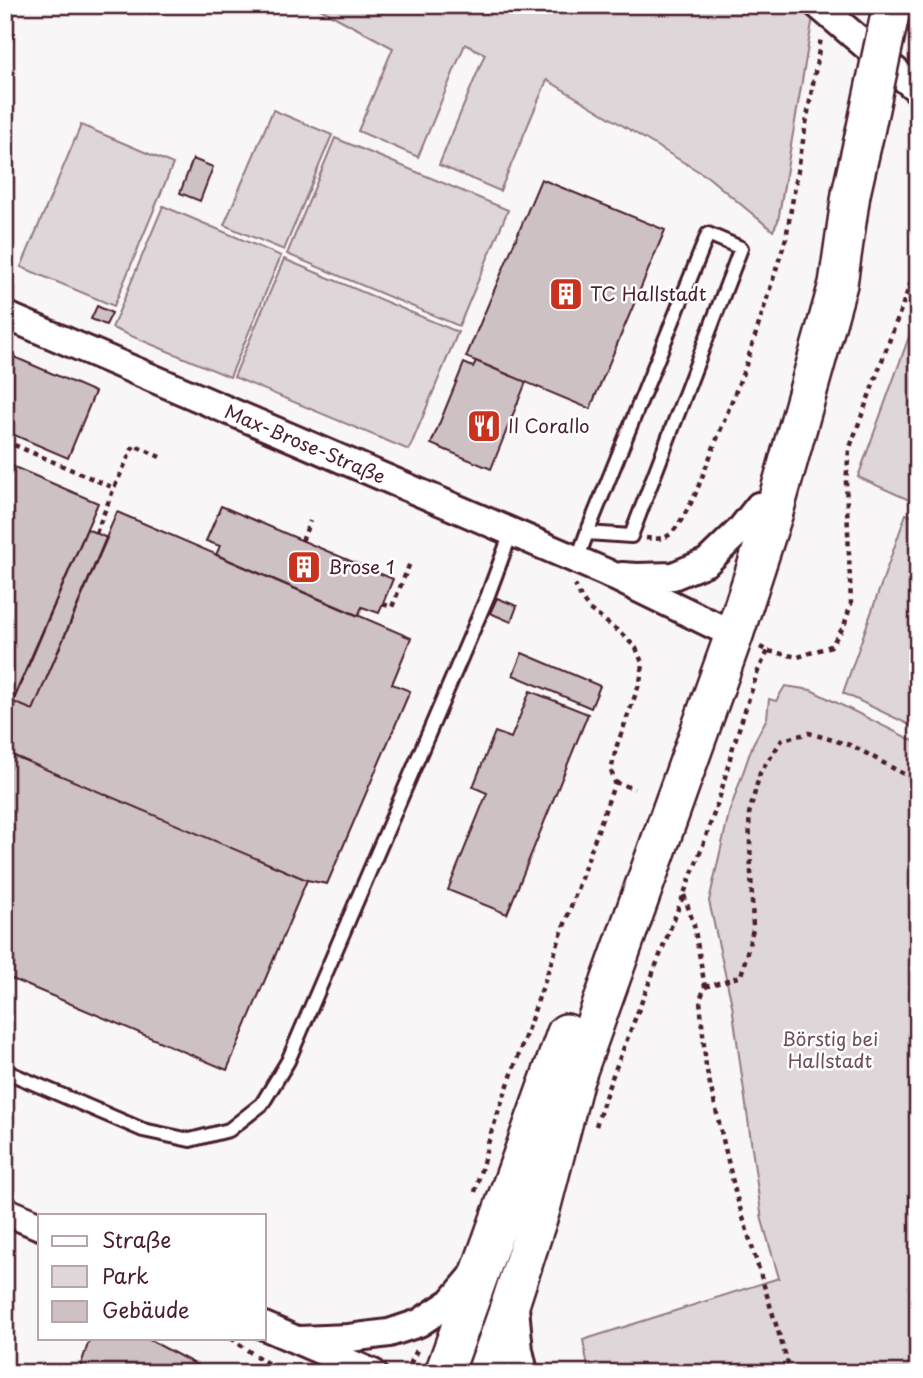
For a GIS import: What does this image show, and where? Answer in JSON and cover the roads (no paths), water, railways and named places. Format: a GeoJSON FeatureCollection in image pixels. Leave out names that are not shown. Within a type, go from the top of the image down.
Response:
{"type":"FeatureCollection","features":[{"type":"Feature","properties":{"kind":"highway"},"geometry":{"type":"LineString","coordinates":[[509,1308],[518,1373]]}},
{"type":"Feature","properties":{"kind":"main road"},"geometry":{"type":"LineString","coordinates":[[444,1373],[550,1075],[774,512],[838,284],[851,194],[892,5]]}},
{"type":"Feature","properties":{"kind":"main road"},"geometry":{"type":"LineString","coordinates":[[486,1373],[541,1209],[574,1082],[725,631],[821,283],[851,194]]}},
{"type":"Feature","properties":{"kind":"street"},"geometry":{"type":"LineString","coordinates":[[823,9],[918,90]]}},
{"type":"Feature","properties":{"kind":"street","name":"Max-Brose-Straße"},"geometry":{"type":"LineString","coordinates":[[5,315],[609,574],[725,631]]}},
{"type":"Feature","properties":{"kind":"street"},"geometry":{"type":"LineString","coordinates":[[609,574],[637,578],[673,576],[707,562],[740,530],[759,506]]}},
{"type":"Feature","properties":{"kind":"street"},"geometry":{"type":"LineString","coordinates":[[5,1211],[38,1225]]}},
{"type":"Feature","properties":{"kind":"street"},"geometry":{"type":"LineString","coordinates":[[299,1340],[388,1333],[419,1323],[451,1302],[484,1263]]}},
{"type":"Feature","properties":{"kind":"street"},"geometry":{"type":"LineString","coordinates":[[266,1327],[373,1373]]}},
{"type":"Feature","properties":{"kind":"street"},"geometry":{"type":"LineString","coordinates":[[299,1340],[333,1373]]}},
{"type":"Feature","properties":{"kind":"lane"},"geometry":{"type":"LineString","coordinates":[[577,560],[587,533],[708,234],[741,248],[631,536],[587,533]]}},
{"type":"Feature","properties":{"kind":"lane"},"geometry":{"type":"LineString","coordinates":[[5,1070],[143,1130],[190,1140],[229,1130],[262,1104],[288,1060],[488,595],[511,533]]}},
{"type":"Feature","properties":{"kind":"waterway"},"geometry":{"type":"LineString","coordinates":[[899,23],[918,38]]}},
{"type":"Feature","properties":{"kind":"place","name":"TC Hallstadt"},"geometry":{"type":"Point","coordinates":[566,294]}},
{"type":"Feature","properties":{"kind":"place","name":"Il Corallo"},"geometry":{"type":"Point","coordinates":[484,426]}},
{"type":"Feature","properties":{"kind":"place","name":"Brose 1"},"geometry":{"type":"Point","coordinates":[304,567]}},
{"type":"Feature","properties":{"kind":"park label","name":"Börstig bei Hallstadt"},"geometry":{"type":"Point","coordinates":[830,1050]}}]}
